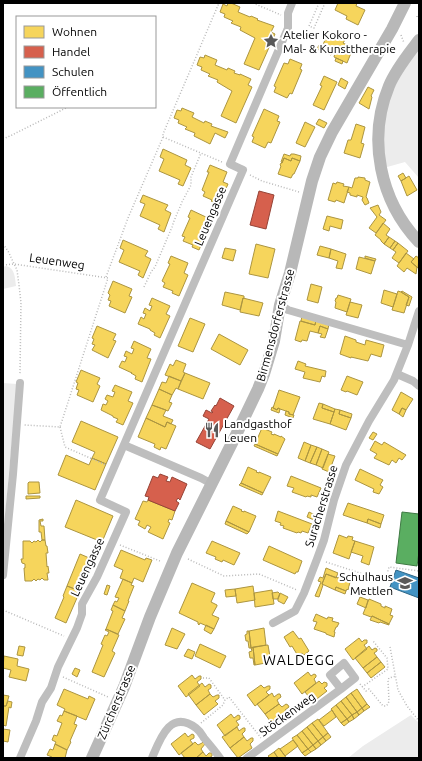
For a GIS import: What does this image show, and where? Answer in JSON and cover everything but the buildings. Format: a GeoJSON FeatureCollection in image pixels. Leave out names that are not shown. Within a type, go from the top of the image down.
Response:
{"type":"FeatureCollection","features":[{"type":"Feature","properties":{"kind":"main road","name":"Birmensdorferstrasse"},"geometry":{"type":"LineString","coordinates":[[139,645],[177,553],[249,408],[264,374],[274,341],[280,305],[290,273],[312,181],[320,157],[332,132],[392,29],[405,3]]}},
{"type":"Feature","properties":{"kind":"main road"},"geometry":{"type":"LineString","coordinates":[[419,40],[400,64],[389,86],[380,116],[377,145],[380,169],[389,196],[401,218],[419,242]]}},
{"type":"Feature","properties":{"kind":"main road","name":"Zürcherstrasse"},"geometry":{"type":"LineString","coordinates":[[92,758],[124,687],[139,645]]}},
{"type":"Feature","properties":{"kind":"street"},"geometry":{"type":"LineString","coordinates":[[230,164],[288,28],[288,13],[292,3]]}},
{"type":"Feature","properties":{"kind":"street","name":"Leuengasse"},"geometry":{"type":"LineString","coordinates":[[20,758],[36,721],[42,702],[51,688],[58,668],[77,628],[81,618],[82,604],[97,577],[126,512],[100,500],[243,170],[230,164]]}},
{"type":"Feature","properties":{"kind":"street"},"geometry":{"type":"LineString","coordinates":[[280,305],[288,310],[408,345]]}},
{"type":"Feature","properties":{"kind":"street","name":"Suracherstrasse"},"geometry":{"type":"LineString","coordinates":[[273,623],[295,611],[304,593],[324,540],[334,500],[346,465],[397,374],[419,311]]}},
{"type":"Feature","properties":{"kind":"street"},"geometry":{"type":"LineString","coordinates":[[397,374],[413,381],[419,386]]}},
{"type":"Feature","properties":{"kind":"street"},"geometry":{"type":"LineString","coordinates":[[3,575],[20,384]]}},
{"type":"Feature","properties":{"kind":"street"},"geometry":{"type":"LineString","coordinates":[[124,445],[212,484]]}},
{"type":"Feature","properties":{"kind":"street"},"geometry":{"type":"LineString","coordinates":[[341,689],[330,675],[344,664],[355,678]]}},
{"type":"Feature","properties":{"kind":"street","name":"Stöckenweg"},"geometry":{"type":"LineString","coordinates":[[247,758],[355,678]]}},
{"type":"Feature","properties":{"kind":"street"},"geometry":{"type":"LineString","coordinates":[[152,758],[161,737],[168,727],[175,722],[186,723],[197,729],[220,758]]}},
{"type":"Feature","properties":{"kind":"path"},"geometry":{"type":"LineString","coordinates":[[107,465],[65,447],[60,427],[107,277],[128,218],[164,137],[163,134],[219,3]]}},
{"type":"Feature","properties":{"kind":"path"},"geometry":{"type":"LineString","coordinates":[[253,3],[288,18]]}},
{"type":"Feature","properties":{"kind":"path"},"geometry":{"type":"LineString","coordinates":[[319,3],[309,26],[314,28],[325,3]]}},
{"type":"Feature","properties":{"kind":"path"},"geometry":{"type":"LineString","coordinates":[[399,33],[405,45]]}},
{"type":"Feature","properties":{"kind":"path"},"geometry":{"type":"LineString","coordinates":[[3,138],[66,108]]}},
{"type":"Feature","properties":{"kind":"path"},"geometry":{"type":"LineString","coordinates":[[164,137],[224,163],[230,164]]}},
{"type":"Feature","properties":{"kind":"path"},"geometry":{"type":"LineString","coordinates":[[144,287],[155,267],[182,202],[191,185],[191,177],[201,153]]}},
{"type":"Feature","properties":{"kind":"path"},"geometry":{"type":"LineString","coordinates":[[252,176],[269,183],[297,191]]}},
{"type":"Feature","properties":{"kind":"path"},"geometry":{"type":"LineString","coordinates":[[3,244],[17,270],[21,303],[20,384]]}},
{"type":"Feature","properties":{"kind":"path","name":"Leuenweg"},"geometry":{"type":"LineString","coordinates":[[3,265],[14,264],[107,277]]}},
{"type":"Feature","properties":{"kind":"path"},"geometry":{"type":"LineString","coordinates":[[17,424],[60,427]]}},
{"type":"Feature","properties":{"kind":"path"},"geometry":{"type":"LineString","coordinates":[[112,542],[160,561]]}},
{"type":"Feature","properties":{"kind":"path"},"geometry":{"type":"LineString","coordinates":[[188,559],[224,576],[259,574],[304,593]]}},
{"type":"Feature","properties":{"kind":"path"},"geometry":{"type":"LineString","coordinates":[[317,560],[385,581],[389,567],[419,571]]}},
{"type":"Feature","properties":{"kind":"path"},"geometry":{"type":"LineString","coordinates":[[3,610],[57,634]]}},
{"type":"Feature","properties":{"kind":"path"},"geometry":{"type":"LineString","coordinates":[[362,687],[388,668],[387,658],[373,641]]}},
{"type":"Feature","properties":{"kind":"path"},"geometry":{"type":"LineString","coordinates":[[390,647],[398,690],[407,706],[419,721]]}},
{"type":"Feature","properties":{"kind":"path"},"geometry":{"type":"LineString","coordinates":[[56,674],[105,696]]}},
{"type":"Feature","properties":{"kind":"path"},"geometry":{"type":"LineString","coordinates":[[355,678],[366,691],[369,689],[383,706],[386,706],[389,701],[388,680],[389,678],[396,676]]}},
{"type":"Feature","properties":{"kind":"path"},"geometry":{"type":"LineString","coordinates":[[203,678],[209,678],[225,700]]}},
{"type":"Feature","properties":{"kind":"path"},"geometry":{"type":"LineString","coordinates":[[195,728],[223,705],[225,700],[229,697],[266,744]]}},
{"type":"Feature","properties":{"kind":"shaded area"},"geometry":{"type":"Polygon","coordinates":[[[419,40],[419,178],[405,162],[380,169],[380,116],[419,40]]]}},
{"type":"Feature","properties":{"kind":"shaded area"},"geometry":{"type":"Polygon","coordinates":[[[6,266],[13,271],[16,286],[3,289],[3,267],[6,266]]]}},
{"type":"Feature","properties":{"kind":"shaded area"},"geometry":{"type":"Polygon","coordinates":[[[3,383],[17,384],[3,539],[3,383]]]}},
{"type":"Feature","properties":{"kind":"shaded area"},"geometry":{"type":"Polygon","coordinates":[[[411,715],[419,723],[419,758],[348,758],[363,746],[411,715]]]}},
{"type":"Feature","properties":{"kind":"place","name":"Atelier Kokoro - Mal- & Kunsttherapie"},"geometry":{"type":"Point","coordinates":[271,41]}},
{"type":"Feature","properties":{"kind":"place","name":"Landgasthof Leuen"},"geometry":{"type":"Point","coordinates":[212,430]}},
{"type":"Feature","properties":{"kind":"place","name":"Schulhaus Mettlen"},"geometry":{"type":"Point","coordinates":[405,583]}},
{"type":"Feature","properties":{"kind":"district","name":"WALDEGG"},"geometry":{"type":"Point","coordinates":[299,660]}}]}
